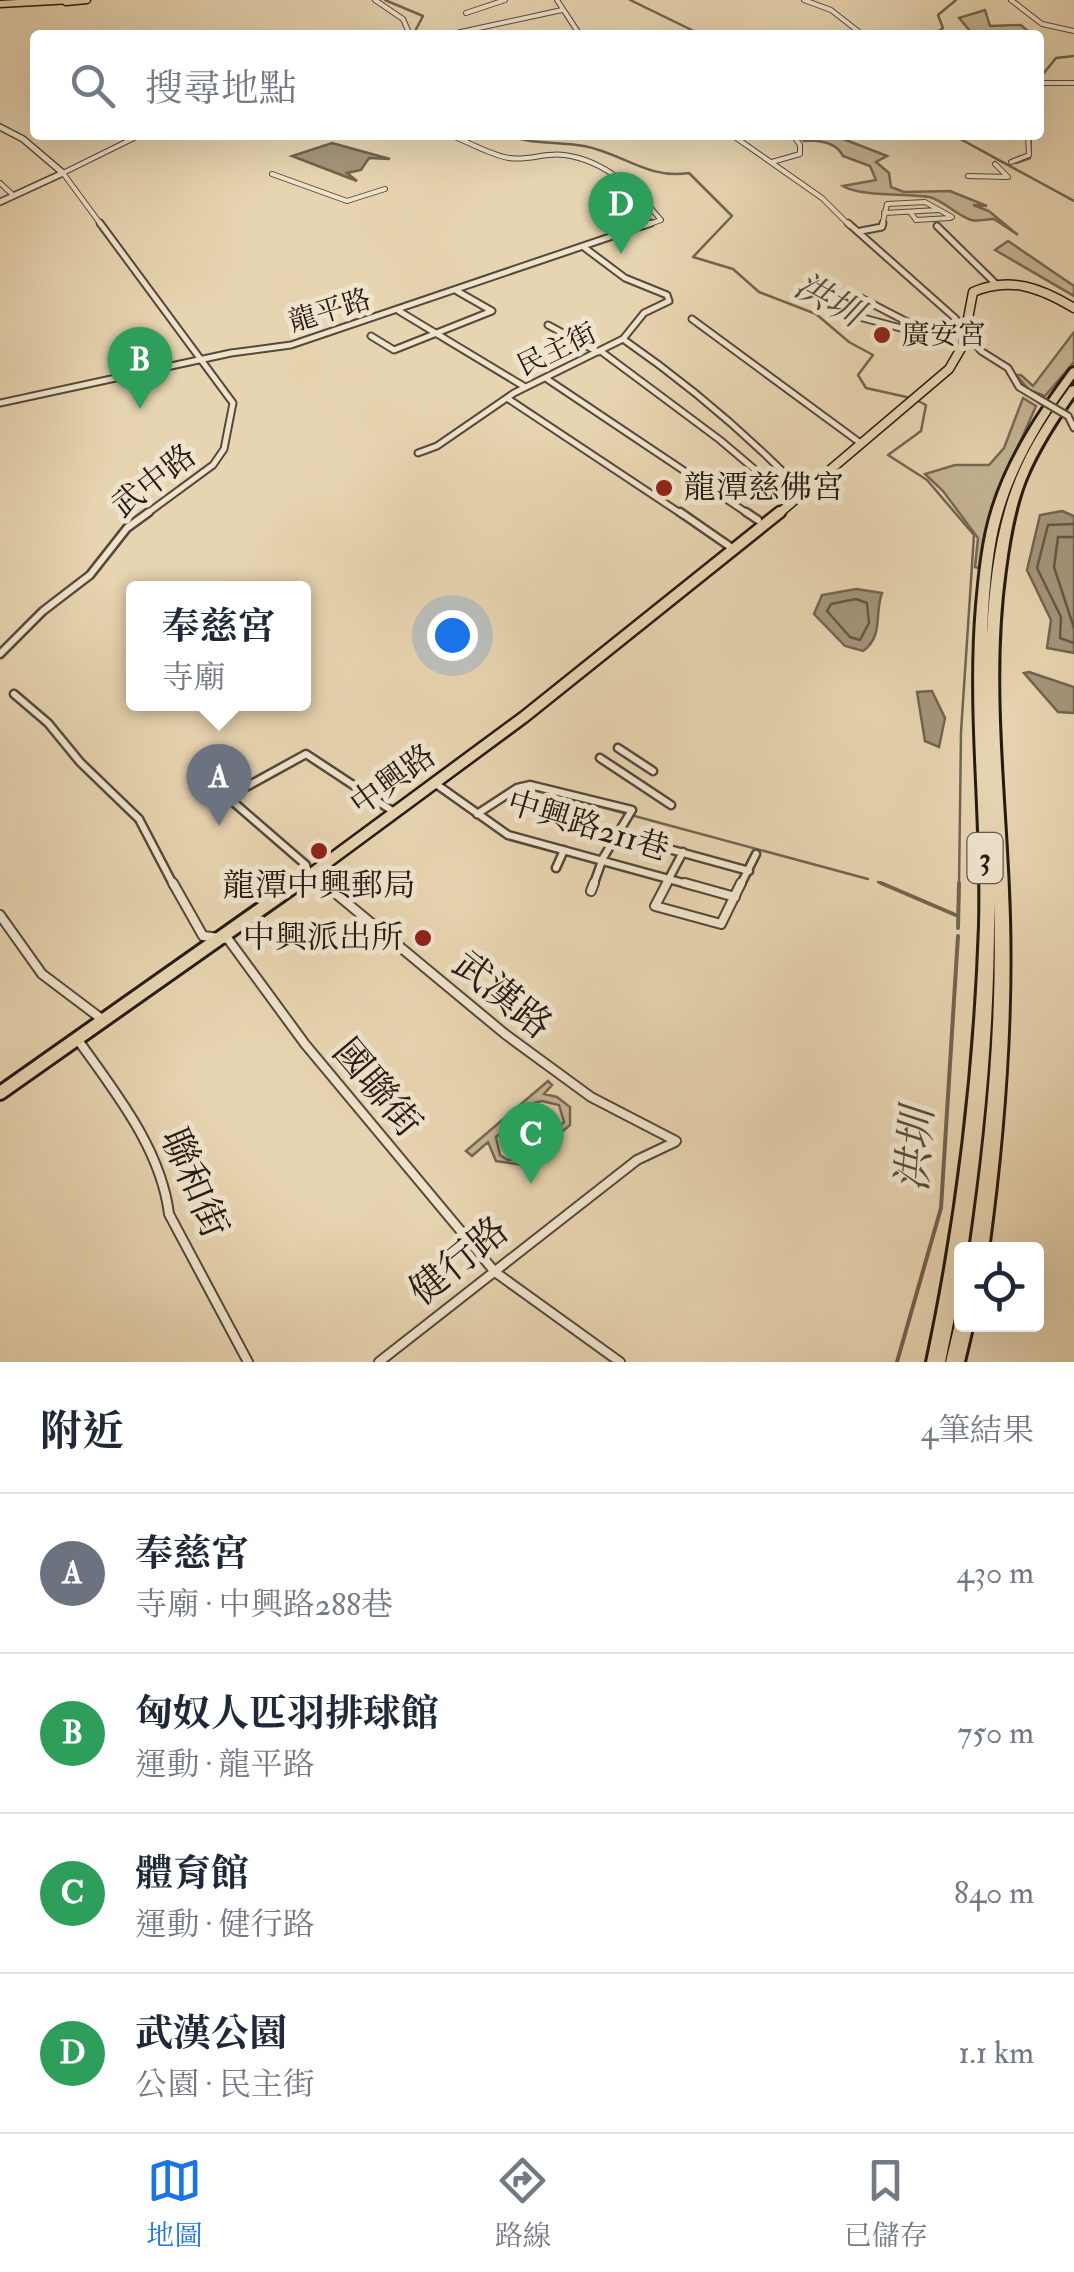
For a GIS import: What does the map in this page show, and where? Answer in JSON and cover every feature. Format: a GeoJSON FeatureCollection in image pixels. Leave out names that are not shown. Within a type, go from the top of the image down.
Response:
{"type":"FeatureCollection","features":[{"type":"Feature","properties":{"kind":"highway"},"geometry":{"type":"LineString","coordinates":[[0,4],[51,0]]}},
{"type":"Feature","properties":{"kind":"highway"},"geometry":{"type":"LineString","coordinates":[[0,4],[72,0]]}},
{"type":"Feature","properties":{"kind":"highway","name":"3"},"geometry":{"type":"LineString","coordinates":[[936,1362],[972,1173],[982,1061],[988,913],[980,692],[992,531],[1024,446],[1074,372]]}},
{"type":"Feature","properties":{"kind":"highway","name":"3"},"geometry":{"type":"LineString","coordinates":[[980,1242],[992,1165],[1000,1009],[1002,921],[994,693],[997,578],[1016,491],[1037,446],[1074,389]]}},
{"type":"Feature","properties":{"kind":"highway"},"geometry":{"type":"LineString","coordinates":[[955,1362],[962,1332]]}},
{"type":"Feature","properties":{"kind":"main road"},"geometry":{"type":"LineString","coordinates":[[0,4],[34,0]]}},
{"type":"Feature","properties":{"kind":"main road"},"geometry":{"type":"LineString","coordinates":[[0,4],[87,0]]}},
{"type":"Feature","properties":{"kind":"main road"},"geometry":{"type":"LineString","coordinates":[[796,495],[958,356],[972,292],[995,283],[1026,286],[1074,306]]}},
{"type":"Feature","properties":{"kind":"main road","name":"中興路"},"geometry":{"type":"LineString","coordinates":[[393,811],[436,784],[614,646],[758,520],[796,495]]}},
{"type":"Feature","properties":{"kind":"main road","name":"中興路"},"geometry":{"type":"LineString","coordinates":[[0,1090],[393,811],[796,495]]}},
{"type":"Feature","properties":{"kind":"street"},"geometry":{"type":"LineString","coordinates":[[376,0],[403,19],[408,30]]}},
{"type":"Feature","properties":{"kind":"street"},"geometry":{"type":"LineString","coordinates":[[466,13],[506,0]]}},
{"type":"Feature","properties":{"kind":"street"},"geometry":{"type":"LineString","coordinates":[[557,0],[576,30]]}},
{"type":"Feature","properties":{"kind":"street"},"geometry":{"type":"LineString","coordinates":[[804,0],[831,10],[857,30]]}},
{"type":"Feature","properties":{"kind":"street"},"geometry":{"type":"LineString","coordinates":[[1011,0],[1042,24],[1074,30]]}},
{"type":"Feature","properties":{"kind":"street"},"geometry":{"type":"LineString","coordinates":[[470,30],[562,10]]}},
{"type":"Feature","properties":{"kind":"street"},"geometry":{"type":"LineString","coordinates":[[1044,83],[1074,83]]}},
{"type":"Feature","properties":{"kind":"street"},"geometry":{"type":"LineString","coordinates":[[0,127],[22,138],[63,173]]}},
{"type":"Feature","properties":{"kind":"street"},"geometry":{"type":"LineString","coordinates":[[0,202],[130,140]]}},
{"type":"Feature","properties":{"kind":"street","name":"龍平路"},"geometry":{"type":"LineString","coordinates":[[0,403],[198,360],[291,345],[661,220],[628,183],[566,154],[515,160],[463,140]]}},
{"type":"Feature","properties":{"kind":"street"},"geometry":{"type":"LineString","coordinates":[[739,140],[822,198],[886,262],[912,278],[982,351],[1008,368],[1019,388],[1068,416],[1074,428]]}},
{"type":"Feature","properties":{"kind":"street"},"geometry":{"type":"LineString","coordinates":[[771,162],[800,154],[796,140]]}},
{"type":"Feature","properties":{"kind":"street"},"geometry":{"type":"LineString","coordinates":[[1012,162],[1029,155],[1028,140]]}},
{"type":"Feature","properties":{"kind":"street"},"geometry":{"type":"LineString","coordinates":[[968,176],[1008,178],[995,164]]}},
{"type":"Feature","properties":{"kind":"street","name":"武中路"},"geometry":{"type":"LineString","coordinates":[[0,654],[43,611],[90,575],[127,528],[214,465],[224,449],[234,406],[144,286],[105,224],[63,173]]}},
{"type":"Feature","properties":{"kind":"street"},"geometry":{"type":"LineString","coordinates":[[272,174],[347,201],[385,189]]}},
{"type":"Feature","properties":{"kind":"street"},"geometry":{"type":"LineString","coordinates":[[0,184],[14,195]]}},
{"type":"Feature","properties":{"kind":"street"},"geometry":{"type":"LineString","coordinates":[[860,232],[882,227],[887,204],[925,202],[952,217],[916,220],[910,212]]}},
{"type":"Feature","properties":{"kind":"street"},"geometry":{"type":"LineString","coordinates":[[884,213],[938,210]]}},
{"type":"Feature","properties":{"kind":"street"},"geometry":{"type":"LineString","coordinates":[[937,226],[995,283]]}},
{"type":"Feature","properties":{"kind":"street","name":"民主街"},"geometry":{"type":"LineString","coordinates":[[418,453],[436,446],[525,387],[623,340],[644,313],[670,298],[625,278],[584,248]]}},
{"type":"Feature","properties":{"kind":"street"},"geometry":{"type":"LineString","coordinates":[[371,336],[394,350],[492,311],[456,290]]}},
{"type":"Feature","properties":{"kind":"street"},"geometry":{"type":"LineString","coordinates":[[839,303],[859,296],[916,327],[908,330],[852,315]]}},
{"type":"Feature","properties":{"kind":"street"},"geometry":{"type":"LineString","coordinates":[[398,310],[525,387]]}},
{"type":"Feature","properties":{"kind":"street"},"geometry":{"type":"LineString","coordinates":[[692,319],[857,441]]}},
{"type":"Feature","properties":{"kind":"street"},"geometry":{"type":"LineString","coordinates":[[548,325],[599,352],[796,495]]}},
{"type":"Feature","properties":{"kind":"street"},"geometry":{"type":"LineString","coordinates":[[623,340],[672,373],[763,450],[796,495]]}},
{"type":"Feature","properties":{"kind":"street"},"geometry":{"type":"LineString","coordinates":[[546,379],[758,520]]}},
{"type":"Feature","properties":{"kind":"street"},"geometry":{"type":"LineString","coordinates":[[507,398],[547,420],[730,546]]}},
{"type":"Feature","properties":{"kind":"street","name":"國聯街"},"geometry":{"type":"LineString","coordinates":[[14,694],[139,819],[190,920],[203,936],[228,939],[305,1044],[495,1272],[620,1362]]}},
{"type":"Feature","properties":{"kind":"street"},"geometry":{"type":"LineString","coordinates":[[618,748],[653,771]]}},
{"type":"Feature","properties":{"kind":"street"},"geometry":{"type":"LineString","coordinates":[[226,798],[306,754],[393,811]]}},
{"type":"Feature","properties":{"kind":"street"},"geometry":{"type":"LineString","coordinates":[[600,758],[671,805]]}},
{"type":"Feature","properties":{"kind":"street","name":"中興路211巷"},"geometry":{"type":"LineString","coordinates":[[436,784],[508,835],[603,858],[735,898]]}},
{"type":"Feature","properties":{"kind":"street"},"geometry":{"type":"LineString","coordinates":[[477,814],[530,784],[631,813],[603,858],[591,891]]}},
{"type":"Feature","properties":{"kind":"street","name":"武漢路"},"geometry":{"type":"LineString","coordinates":[[216,788],[306,865],[308,873],[506,1036],[605,1108],[676,1141]]}},
{"type":"Feature","properties":{"kind":"street"},"geometry":{"type":"LineString","coordinates":[[514,790],[545,815],[749,871]]}},
{"type":"Feature","properties":{"kind":"street"},"geometry":{"type":"LineString","coordinates":[[556,868],[564,850]]}},
{"type":"Feature","properties":{"kind":"street"},"geometry":{"type":"LineString","coordinates":[[683,852],[654,906],[721,924],[756,854]]}},
{"type":"Feature","properties":{"kind":"street"},"geometry":{"type":"LineString","coordinates":[[0,915],[42,974],[102,1019]]}},
{"type":"Feature","properties":{"kind":"street","name":"聯和街"},"geometry":{"type":"LineString","coordinates":[[75,1038],[127,1108],[166,1189],[169,1214],[248,1362]]}},
{"type":"Feature","properties":{"kind":"street","name":"健行路"},"geometry":{"type":"LineString","coordinates":[[379,1362],[637,1160],[676,1141]]}},
{"type":"Feature","properties":{"kind":"shaded area"},"geometry":{"type":"Polygon","coordinates":[[[985,10],[990,26],[1021,25],[1027,30],[969,30],[959,18],[985,10]]]}},
{"type":"Feature","properties":{"kind":"shaded area"},"geometry":{"type":"Polygon","coordinates":[[[846,140],[887,156],[876,162],[889,173],[891,187],[904,192],[950,191],[987,206],[973,205],[989,211],[1018,235],[994,219],[971,220],[929,197],[871,193],[843,186],[876,180],[870,166],[843,156],[831,145],[804,141],[846,140]]]}},
{"type":"Feature","properties":{"kind":"shaded area"},"geometry":{"type":"Polygon","coordinates":[[[1008,241],[1074,286],[1074,296],[995,250],[1008,241]]]}},
{"type":"Feature","properties":{"kind":"shaded area"},"geometry":{"type":"Polygon","coordinates":[[[1074,332],[1074,362],[1045,396],[1029,390],[1016,375],[1033,386],[1074,332]]]}},
{"type":"Feature","properties":{"kind":"shaded area"},"geometry":{"type":"Polygon","coordinates":[[[1023,398],[1036,406],[1000,488],[982,569],[975,567],[978,538],[943,491],[925,474],[955,465],[989,465],[1004,448],[1023,398]]]}},
{"type":"Feature","properties":{"kind":"shaded area"},"geometry":{"type":"Polygon","coordinates":[[[548,1081],[552,1085],[544,1094],[557,1097],[570,1107],[570,1125],[523,1165],[496,1161],[488,1142],[472,1156],[466,1151],[548,1081]],[[534,1103],[496,1137],[500,1155],[508,1160],[521,1158],[564,1122],[559,1105],[534,1103]]]}},
{"type":"Feature","properties":{"kind":"water"},"geometry":{"type":"Polygon","coordinates":[[[332,143],[390,159],[369,158],[361,170],[347,173],[357,181],[292,156],[332,143]]]}},
{"type":"Feature","properties":{"kind":"water"},"geometry":{"type":"Polygon","coordinates":[[[1062,511],[1074,516],[1074,653],[1047,648],[1051,620],[1027,570],[1040,515],[1062,511]]]}},
{"type":"Feature","properties":{"kind":"water"},"geometry":{"type":"Polygon","coordinates":[[[856,589],[882,593],[874,639],[863,651],[845,646],[814,614],[822,595],[856,589]]]}},
{"type":"Feature","properties":{"kind":"water"},"geometry":{"type":"Polygon","coordinates":[[[1024,673],[1074,687],[1074,713],[1058,712],[1024,673]]]}},
{"type":"Feature","properties":{"kind":"water"},"geometry":{"type":"Polygon","coordinates":[[[932,691],[945,718],[939,747],[925,741],[917,692],[932,691]]]}},
{"type":"Feature","properties":{"kind":"waterway","name":"洪圳"},"geometry":{"type":"LineString","coordinates":[[385,0],[423,16],[416,30]]}},
{"type":"Feature","properties":{"kind":"waterway"},"geometry":{"type":"LineString","coordinates":[[630,0],[692,30]]}},
{"type":"Feature","properties":{"kind":"waterway"},"geometry":{"type":"LineString","coordinates":[[940,30],[943,28],[938,15],[956,0]]}},
{"type":"Feature","properties":{"kind":"waterway"},"geometry":{"type":"LineString","coordinates":[[1044,73],[1056,58],[1074,56]]}},
{"type":"Feature","properties":{"kind":"waterway","name":"洪圳"},"geometry":{"type":"LineString","coordinates":[[526,140],[584,146],[661,173],[689,173],[732,216],[693,257],[733,269],[759,292],[816,314],[849,342],[873,355],[858,375],[866,388],[911,398]]}},
{"type":"Feature","properties":{"kind":"waterway"},"geometry":{"type":"LineString","coordinates":[[962,140],[1074,201]]}},
{"type":"Feature","properties":{"kind":"waterway"},"geometry":{"type":"LineString","coordinates":[[1016,163],[1030,158],[1031,140]]}},
{"type":"Feature","properties":{"kind":"waterway","name":"洪圳"},"geometry":{"type":"LineString","coordinates":[[918,401],[926,405],[921,431],[888,455],[927,480],[974,535],[961,732],[959,886]]}},
{"type":"Feature","properties":{"kind":"waterway"},"geometry":{"type":"LineString","coordinates":[[553,794],[868,879]]}},
{"type":"Feature","properties":{"kind":"waterway"},"geometry":{"type":"LineString","coordinates":[[878,882],[887,886]]}},
{"type":"Feature","properties":{"kind":"waterway"},"geometry":{"type":"LineString","coordinates":[[881,883],[958,916]]}},
{"type":"Feature","properties":{"kind":"waterway","name":"洪圳"},"geometry":{"type":"LineString","coordinates":[[958,928],[959,883]]}},
{"type":"Feature","properties":{"kind":"waterway","name":"洪圳"},"geometry":{"type":"LineString","coordinates":[[897,1362],[941,1208],[958,936]]}},
{"type":"Feature","properties":{"kind":"place","name":"武漢公園"},"geometry":{"type":"Point","coordinates":[621,254]}},
{"type":"Feature","properties":{"kind":"place","name":"廣安宮"},"geometry":{"type":"Point","coordinates":[882,335]}},
{"type":"Feature","properties":{"kind":"place","name":"匈奴人匹羽排球館"},"geometry":{"type":"Point","coordinates":[140,409]}},
{"type":"Feature","properties":{"kind":"place","name":"龍潭慈佛宮"},"geometry":{"type":"Point","coordinates":[664,488]}},
{"type":"Feature","properties":{"kind":"place","name":"奉慈宮"},"geometry":{"type":"Point","coordinates":[219,826]}},
{"type":"Feature","properties":{"kind":"place","name":"龍潭中興郵局"},"geometry":{"type":"Point","coordinates":[319,851]}},
{"type":"Feature","properties":{"kind":"place","name":"中興派出所"},"geometry":{"type":"Point","coordinates":[423,938]}},
{"type":"Feature","properties":{"kind":"place","name":"體育館"},"geometry":{"type":"Point","coordinates":[531,1184]}}]}
